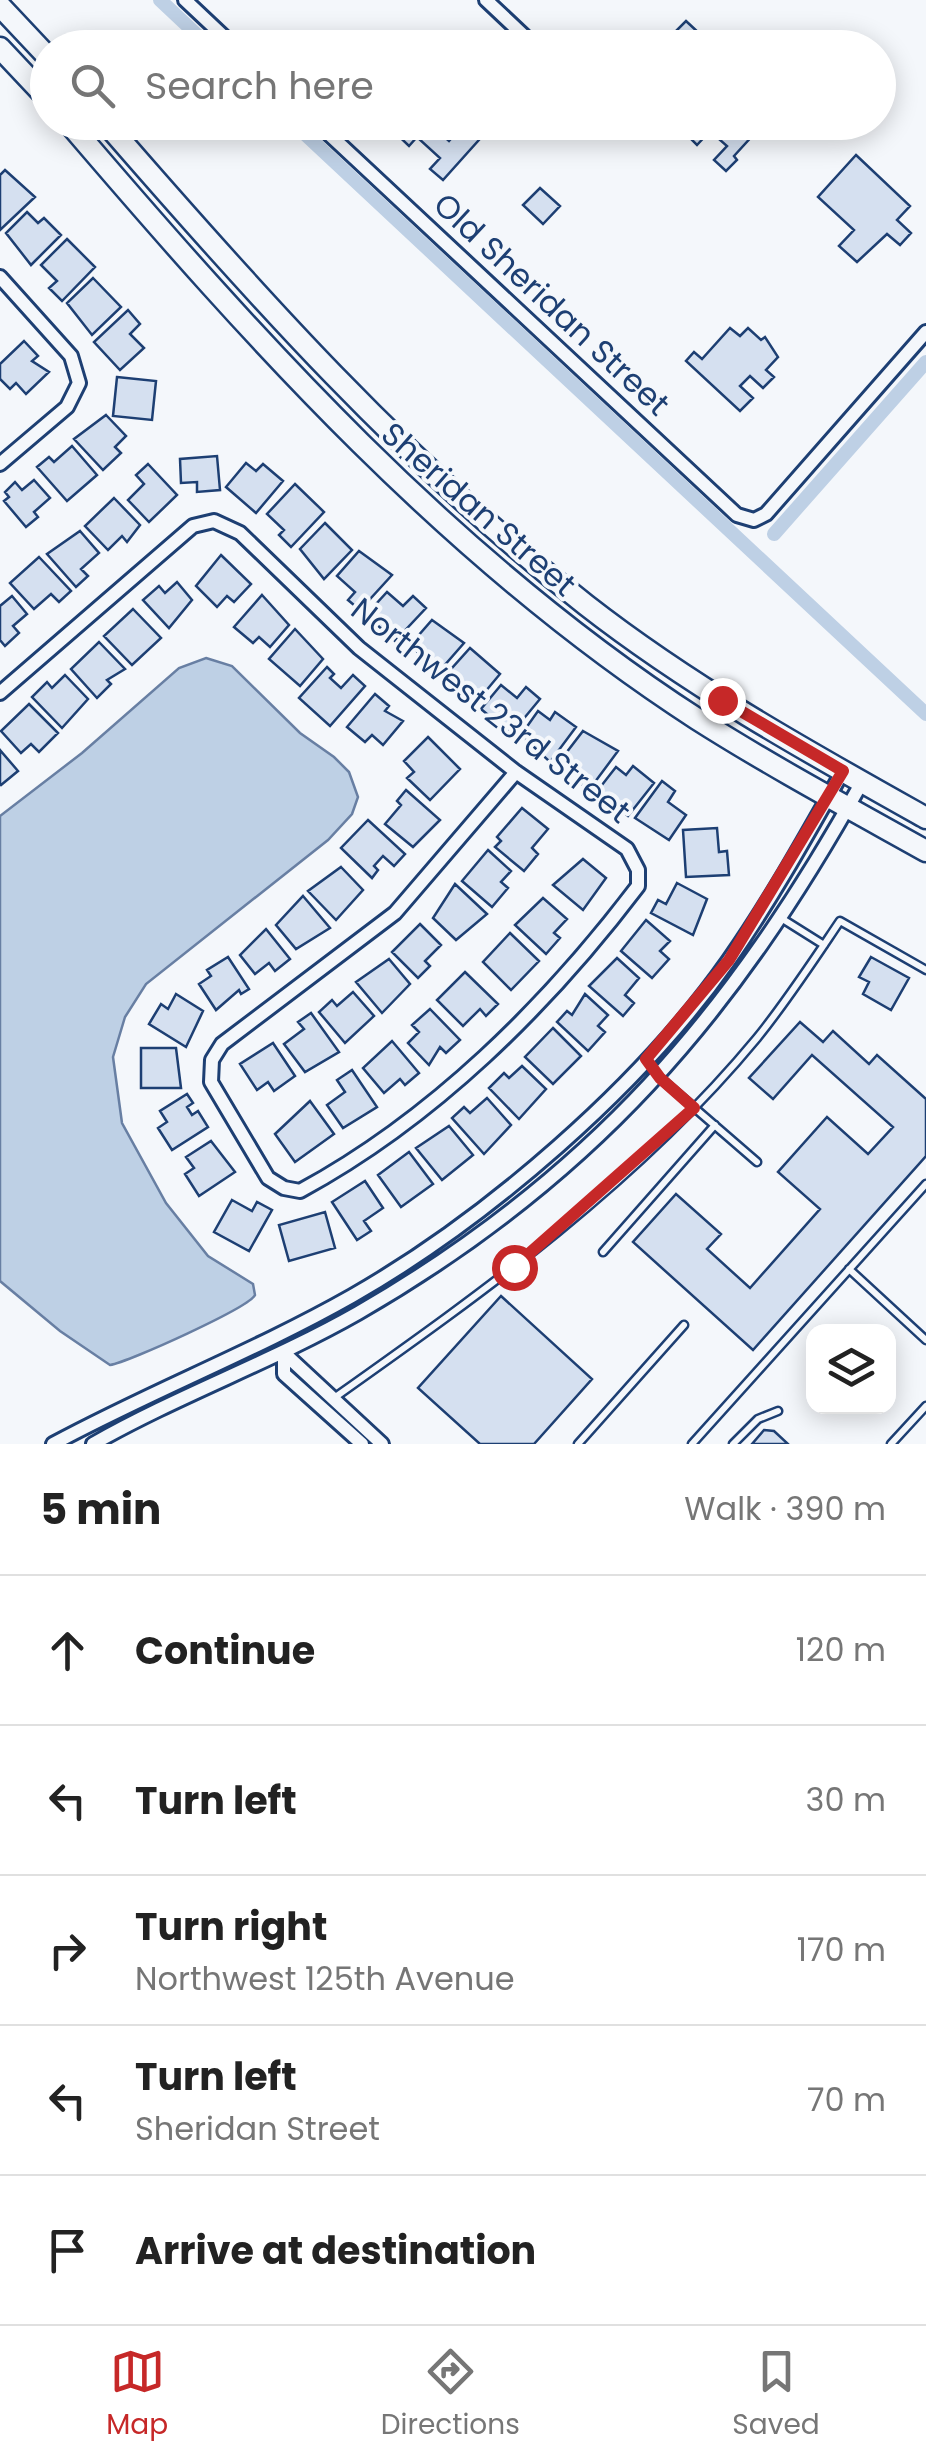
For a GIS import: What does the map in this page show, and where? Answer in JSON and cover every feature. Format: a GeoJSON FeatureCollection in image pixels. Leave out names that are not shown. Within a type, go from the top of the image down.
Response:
{"type":"FeatureCollection","features":[{"type":"Feature","properties":{"kind":"main road"},"geometry":{"type":"LineString","coordinates":[[0,6],[30,38]]}},
{"type":"Feature","properties":{"kind":"main road"},"geometry":{"type":"LineString","coordinates":[[0,48],[30,80]]}},
{"type":"Feature","properties":{"kind":"main road","name":"Sheridan Street"},"geometry":{"type":"LineString","coordinates":[[84,140],[278,364],[383,468],[563,622],[696,718],[926,851]]}},
{"type":"Feature","properties":{"kind":"main road","name":"Sheridan Street"},"geometry":{"type":"LineString","coordinates":[[121,140],[300,345],[410,454],[586,606],[722,700],[926,818]]}},
{"type":"Feature","properties":{"kind":"street"},"geometry":{"type":"LineString","coordinates":[[185,0],[217,30]]}},
{"type":"Feature","properties":{"kind":"street"},"geometry":{"type":"LineString","coordinates":[[486,0],[517,30]]}},
{"type":"Feature","properties":{"kind":"street","name":"Old Sheridan Street"},"geometry":{"type":"LineString","coordinates":[[335,140],[737,515],[754,520],[766,514],[926,332]]}},
{"type":"Feature","properties":{"kind":"street"},"geometry":{"type":"LineString","coordinates":[[0,277],[71,356],[79,383],[67,406],[0,464]]}},
{"type":"Feature","properties":{"kind":"street","name":"Northwest 23rd Street"},"geometry":{"type":"LineString","coordinates":[[0,693],[193,526],[214,521],[240,534],[359,648],[516,772],[627,848],[638,870],[638,886],[501,1042],[329,1175],[300,1191],[284,1188],[268,1178],[211,1082],[212,1060],[222,1044],[396,913],[516,772]]}},
{"type":"Feature","properties":{"kind":"street"},"geometry":{"type":"LineString","coordinates":[[53,1444],[181,1378],[274,1338],[426,1252],[551,1151],[646,1059],[729,960],[843,771]]}},
{"type":"Feature","properties":{"kind":"street"},"geometry":{"type":"LineString","coordinates":[[93,1444],[284,1354],[439,1264],[566,1166],[660,1078],[746,972],[862,782]]}},
{"type":"Feature","properties":{"kind":"street"},"geometry":{"type":"LineString","coordinates":[[284,1354],[362,1444]]}},
{"type":"Feature","properties":{"kind":"street"},"geometry":{"type":"LineString","coordinates":[[327,1403],[382,1444]]}},
{"type":"Feature","properties":{"kind":"lane"},"geometry":{"type":"LineString","coordinates":[[781,918],[824,945]]}},
{"type":"Feature","properties":{"kind":"lane"},"geometry":{"type":"LineString","coordinates":[[327,1403],[545,1244],[694,1108],[758,1036],[840,921],[926,970]]}},
{"type":"Feature","properties":{"kind":"lane"},"geometry":{"type":"LineString","coordinates":[[646,1059],[660,1078],[757,1162]]}},
{"type":"Feature","properties":{"kind":"lane"},"geometry":{"type":"LineString","coordinates":[[604,1252],[715,1126]]}},
{"type":"Feature","properties":{"kind":"lane"},"geometry":{"type":"LineString","coordinates":[[692,1444],[926,1184]]}},
{"type":"Feature","properties":{"kind":"lane"},"geometry":{"type":"LineString","coordinates":[[849,1270],[926,1340]]}},
{"type":"Feature","properties":{"kind":"lane"},"geometry":{"type":"LineString","coordinates":[[578,1444],[684,1326]]}},
{"type":"Feature","properties":{"kind":"lane"},"geometry":{"type":"LineString","coordinates":[[274,1338],[284,1354]]}},
{"type":"Feature","properties":{"kind":"lane"},"geometry":{"type":"LineString","coordinates":[[891,1444],[926,1406]]}},
{"type":"Feature","properties":{"kind":"lane"},"geometry":{"type":"LineString","coordinates":[[733,1444],[758,1419],[778,1410]]}},
{"type":"Feature","properties":{"kind":"water"},"geometry":{"type":"Polygon","coordinates":[[[206,658],[232,666],[300,733],[334,757],[349,772],[358,797],[352,814],[328,840],[146,984],[125,1017],[113,1057],[122,1123],[166,1203],[208,1256],[253,1284],[255,1295],[233,1311],[188,1333],[110,1365],[60,1331],[0,1281],[0,816],[82,753],[179,668],[206,658]]]}},
{"type":"Feature","properties":{"kind":"building"},"geometry":{"type":"Polygon","coordinates":[[[686,21],[696,30],[677,30],[686,21]]]}},
{"type":"Feature","properties":{"kind":"building"},"geometry":{"type":"Polygon","coordinates":[[[420,140],[479,140],[443,180],[430,169],[440,158],[420,140]]]}},
{"type":"Feature","properties":{"kind":"building"},"geometry":{"type":"Polygon","coordinates":[[[720,140],[749,140],[726,171],[714,160],[727,146],[720,140]]]}},
{"type":"Feature","properties":{"kind":"building"},"geometry":{"type":"Polygon","coordinates":[[[856,155],[910,206],[897,220],[911,233],[900,245],[887,234],[857,262],[839,246],[854,230],[818,197],[856,155]]]}},
{"type":"Feature","properties":{"kind":"building"},"geometry":{"type":"Polygon","coordinates":[[[5,170],[35,197],[0,230],[0,175],[5,170]]]}},
{"type":"Feature","properties":{"kind":"building"},"geometry":{"type":"Polygon","coordinates":[[[540,188],[560,206],[543,224],[523,205],[540,188]]]}},
{"type":"Feature","properties":{"kind":"building"},"geometry":{"type":"Polygon","coordinates":[[[27,212],[38,223],[44,218],[61,235],[31,265],[6,233],[27,212]]]}},
{"type":"Feature","properties":{"kind":"building"},"geometry":{"type":"Polygon","coordinates":[[[67,239],[95,267],[62,301],[49,288],[57,281],[41,265],[67,239]]]}},
{"type":"Feature","properties":{"kind":"building"},"geometry":{"type":"Polygon","coordinates":[[[93,278],[121,307],[92,335],[67,303],[93,278]]]}},
{"type":"Feature","properties":{"kind":"building"},"geometry":{"type":"Polygon","coordinates":[[[128,310],[140,324],[130,334],[144,348],[120,370],[94,342],[128,310]]]}},
{"type":"Feature","properties":{"kind":"building"},"geometry":{"type":"Polygon","coordinates":[[[730,328],[740,336],[748,328],[761,340],[765,337],[778,357],[766,370],[774,377],[763,388],[750,376],[740,386],[753,398],[740,411],[686,361],[694,352],[702,359],[730,328]]]}},
{"type":"Feature","properties":{"kind":"building"},"geometry":{"type":"Polygon","coordinates":[[[24,341],[38,356],[32,361],[49,372],[26,394],[16,383],[10,389],[0,379],[0,364],[24,341]]]}},
{"type":"Feature","properties":{"kind":"building"},"geometry":{"type":"Polygon","coordinates":[[[117,377],[156,381],[152,420],[113,416],[117,377]]]}},
{"type":"Feature","properties":{"kind":"building"},"geometry":{"type":"Polygon","coordinates":[[[106,415],[126,436],[115,447],[121,453],[103,470],[74,439],[106,415]]]}},
{"type":"Feature","properties":{"kind":"building"},"geometry":{"type":"Polygon","coordinates":[[[72,446],[97,475],[67,501],[37,467],[49,457],[54,462],[72,446]]]}},
{"type":"Feature","properties":{"kind":"building"},"geometry":{"type":"Polygon","coordinates":[[[217,456],[220,490],[197,492],[197,482],[181,483],[180,459],[217,456]]]}},
{"type":"Feature","properties":{"kind":"building"},"geometry":{"type":"Polygon","coordinates":[[[246,463],[256,471],[263,464],[283,481],[256,513],[226,487],[246,463]]]}},
{"type":"Feature","properties":{"kind":"building"},"geometry":{"type":"Polygon","coordinates":[[[148,464],[177,495],[149,522],[128,500],[144,484],[136,475],[148,464]]]}},
{"type":"Feature","properties":{"kind":"building"},"geometry":{"type":"Polygon","coordinates":[[[34,480],[50,498],[34,512],[38,517],[26,527],[4,501],[9,497],[5,492],[15,482],[22,490],[34,480]]]}},
{"type":"Feature","properties":{"kind":"building"},"geometry":{"type":"Polygon","coordinates":[[[295,484],[324,512],[291,547],[279,535],[284,530],[267,514],[295,484]]]}},
{"type":"Feature","properties":{"kind":"building"},"geometry":{"type":"Polygon","coordinates":[[[114,498],[140,525],[127,542],[122,536],[108,550],[85,526],[114,498]]]}},
{"type":"Feature","properties":{"kind":"building"},"geometry":{"type":"Polygon","coordinates":[[[325,523],[352,550],[324,579],[300,549],[325,523]]]}},
{"type":"Feature","properties":{"kind":"building"},"geometry":{"type":"Polygon","coordinates":[[[80,531],[99,553],[81,569],[88,576],[76,587],[47,554],[80,531]]]}},
{"type":"Feature","properties":{"kind":"building"},"geometry":{"type":"Polygon","coordinates":[[[359,551],[392,575],[360,610],[348,600],[355,592],[337,576],[359,551]]]}},
{"type":"Feature","properties":{"kind":"building"},"geometry":{"type":"Polygon","coordinates":[[[221,555],[251,584],[234,602],[227,596],[217,607],[196,586],[221,555]]]}},
{"type":"Feature","properties":{"kind":"building"},"geometry":{"type":"Polygon","coordinates":[[[39,557],[71,591],[59,602],[51,594],[34,609],[10,583],[39,557]]]}},
{"type":"Feature","properties":{"kind":"building"},"geometry":{"type":"Polygon","coordinates":[[[177,582],[192,600],[169,628],[143,600],[159,586],[165,593],[177,582]]]}},
{"type":"Feature","properties":{"kind":"building"},"geometry":{"type":"Polygon","coordinates":[[[387,592],[403,606],[413,596],[426,608],[395,641],[366,615],[387,592]]]}},
{"type":"Feature","properties":{"kind":"building"},"geometry":{"type":"Polygon","coordinates":[[[262,595],[289,625],[270,647],[259,637],[253,643],[234,627],[262,595]]]}},
{"type":"Feature","properties":{"kind":"building"},"geometry":{"type":"Polygon","coordinates":[[[12,596],[27,614],[13,626],[19,633],[5,646],[0,640],[0,606],[12,596]]]}},
{"type":"Feature","properties":{"kind":"building"},"geometry":{"type":"Polygon","coordinates":[[[133,609],[161,638],[132,665],[104,636],[133,609]]]}},
{"type":"Feature","properties":{"kind":"building"},"geometry":{"type":"Polygon","coordinates":[[[432,620],[464,643],[436,675],[411,644],[432,620]]]}},
{"type":"Feature","properties":{"kind":"building"},"geometry":{"type":"Polygon","coordinates":[[[295,629],[323,659],[300,686],[269,659],[295,629]]]}},
{"type":"Feature","properties":{"kind":"building"},"geometry":{"type":"Polygon","coordinates":[[[99,642],[125,669],[107,680],[111,684],[97,698],[71,669],[99,642]]]}},
{"type":"Feature","properties":{"kind":"building"},"geometry":{"type":"Polygon","coordinates":[[[470,648],[500,674],[475,704],[444,677],[470,648]]]}},
{"type":"Feature","properties":{"kind":"building"},"geometry":{"type":"Polygon","coordinates":[[[327,667],[334,674],[330,678],[341,688],[353,675],[365,686],[330,726],[299,698],[327,667]]]}},
{"type":"Feature","properties":{"kind":"building"},"geometry":{"type":"Polygon","coordinates":[[[65,675],[88,699],[62,728],[32,697],[47,682],[52,688],[65,675]]]}},
{"type":"Feature","properties":{"kind":"building"},"geometry":{"type":"Polygon","coordinates":[[[501,685],[517,698],[526,687],[540,699],[511,734],[481,709],[501,685]]]}},
{"type":"Feature","properties":{"kind":"building"},"geometry":{"type":"Polygon","coordinates":[[[375,694],[389,706],[385,711],[403,721],[383,745],[372,735],[365,742],[347,727],[375,694]]]}},
{"type":"Feature","properties":{"kind":"building"},"geometry":{"type":"Polygon","coordinates":[[[29,704],[58,733],[39,752],[31,744],[21,753],[1,731],[29,704]]]}},
{"type":"Feature","properties":{"kind":"building"},"geometry":{"type":"Polygon","coordinates":[[[538,711],[550,720],[555,712],[576,727],[550,762],[521,735],[538,711]]]}},
{"type":"Feature","properties":{"kind":"building"},"geometry":{"type":"Polygon","coordinates":[[[583,731],[618,751],[589,790],[576,780],[583,772],[563,757],[583,731]]]}},
{"type":"Feature","properties":{"kind":"building"},"geometry":{"type":"Polygon","coordinates":[[[428,737],[460,769],[430,800],[407,778],[414,772],[404,761],[428,737]]]}},
{"type":"Feature","properties":{"kind":"building"},"geometry":{"type":"Polygon","coordinates":[[[0,750],[18,771],[1,785],[0,784],[0,750]]]}},
{"type":"Feature","properties":{"kind":"building"},"geometry":{"type":"Polygon","coordinates":[[[633,766],[654,783],[628,816],[598,790],[616,767],[626,775],[633,766]]]}},
{"type":"Feature","properties":{"kind":"building"},"geometry":{"type":"Polygon","coordinates":[[[662,781],[675,791],[668,802],[686,815],[669,840],[635,818],[662,781]]]}},
{"type":"Feature","properties":{"kind":"building"},"geometry":{"type":"Polygon","coordinates":[[[406,790],[440,820],[413,847],[385,824],[401,805],[397,801],[406,790]]]}},
{"type":"Feature","properties":{"kind":"building"},"geometry":{"type":"Polygon","coordinates":[[[522,808],[548,829],[532,848],[538,854],[524,871],[495,847],[501,841],[497,837],[522,808]]]}},
{"type":"Feature","properties":{"kind":"building"},"geometry":{"type":"Polygon","coordinates":[[[368,820],[405,854],[394,866],[383,856],[374,866],[378,870],[372,878],[341,848],[368,820]]]}},
{"type":"Feature","properties":{"kind":"building"},"geometry":{"type":"Polygon","coordinates":[[[717,828],[719,852],[727,851],[729,875],[686,877],[683,830],[717,828]]]}},
{"type":"Feature","properties":{"kind":"building"},"geometry":{"type":"Polygon","coordinates":[[[488,850],[511,871],[501,882],[508,888],[492,907],[462,881],[488,850]]]}},
{"type":"Feature","properties":{"kind":"building"},"geometry":{"type":"Polygon","coordinates":[[[583,859],[606,878],[583,910],[553,885],[583,859]]]}},
{"type":"Feature","properties":{"kind":"building"},"geometry":{"type":"Polygon","coordinates":[[[341,867],[363,890],[336,920],[308,891],[341,867]]]}},
{"type":"Feature","properties":{"kind":"building"},"geometry":{"type":"Polygon","coordinates":[[[677,883],[707,899],[693,935],[651,913],[658,900],[666,904],[677,883]]]}},
{"type":"Feature","properties":{"kind":"building"},"geometry":{"type":"Polygon","coordinates":[[[455,884],[487,914],[456,940],[433,918],[455,884]]]}},
{"type":"Feature","properties":{"kind":"building"},"geometry":{"type":"Polygon","coordinates":[[[303,896],[330,928],[296,949],[276,925],[303,896]]]}},
{"type":"Feature","properties":{"kind":"building"},"geometry":{"type":"Polygon","coordinates":[[[543,898],[567,919],[554,933],[560,938],[546,954],[515,925],[543,898]]]}},
{"type":"Feature","properties":{"kind":"building"},"geometry":{"type":"Polygon","coordinates":[[[646,920],[670,941],[660,951],[669,959],[652,978],[621,951],[646,920]]]}},
{"type":"Feature","properties":{"kind":"building"},"geometry":{"type":"Polygon","coordinates":[[[420,924],[441,945],[425,961],[430,966],[418,978],[392,952],[420,924]]]}},
{"type":"Feature","properties":{"kind":"building"},"geometry":{"type":"Polygon","coordinates":[[[266,929],[290,959],[275,971],[269,963],[255,974],[240,955],[266,929]]]}},
{"type":"Feature","properties":{"kind":"building"},"geometry":{"type":"Polygon","coordinates":[[[510,933],[539,961],[511,990],[483,962],[510,933]]]}},
{"type":"Feature","properties":{"kind":"building"},"geometry":{"type":"Polygon","coordinates":[[[228,957],[249,989],[241,994],[239,990],[216,1010],[199,984],[211,976],[207,970],[228,957]]]}},
{"type":"Feature","properties":{"kind":"building"},"geometry":{"type":"Polygon","coordinates":[[[871,957],[909,978],[891,1010],[863,994],[869,982],[859,977],[871,957]]]}},
{"type":"Feature","properties":{"kind":"building"},"geometry":{"type":"Polygon","coordinates":[[[617,958],[639,978],[625,995],[634,1003],[623,1016],[589,986],[617,958]]]}},
{"type":"Feature","properties":{"kind":"building"},"geometry":{"type":"Polygon","coordinates":[[[389,959],[410,984],[382,1013],[356,982],[389,959]]]}},
{"type":"Feature","properties":{"kind":"building"},"geometry":{"type":"Polygon","coordinates":[[[465,972],[498,1004],[486,1016],[480,1009],[463,1026],[437,1000],[465,972]]]}},
{"type":"Feature","properties":{"kind":"building"},"geometry":{"type":"Polygon","coordinates":[[[353,992],[374,1016],[345,1043],[319,1012],[332,1000],[337,1006],[353,992]]]}},
{"type":"Feature","properties":{"kind":"building"},"geometry":{"type":"Polygon","coordinates":[[[176,994],[203,1011],[186,1047],[149,1024],[161,1004],[168,1009],[176,994]]]}},
{"type":"Feature","properties":{"kind":"building"},"geometry":{"type":"Polygon","coordinates":[[[585,994],[608,1015],[598,1026],[605,1032],[588,1051],[557,1022],[567,1011],[572,1015],[585,994]]]}},
{"type":"Feature","properties":{"kind":"building"},"geometry":{"type":"Polygon","coordinates":[[[430,1009],[460,1040],[446,1053],[440,1047],[429,1065],[408,1043],[419,1032],[412,1025],[430,1009]]]}},
{"type":"Feature","properties":{"kind":"building"},"geometry":{"type":"Polygon","coordinates":[[[311,1013],[339,1052],[305,1072],[284,1044],[304,1029],[298,1022],[311,1013]]]}},
{"type":"Feature","properties":{"kind":"building"},"geometry":{"type":"Polygon","coordinates":[[[800,1022],[823,1042],[833,1031],[869,1064],[877,1055],[926,1099],[926,1156],[753,1350],[633,1242],[676,1194],[721,1234],[707,1249],[750,1288],[820,1209],[778,1172],[827,1117],[868,1154],[893,1127],[812,1055],[773,1099],[749,1078],[800,1022]]]}},
{"type":"Feature","properties":{"kind":"building"},"geometry":{"type":"Polygon","coordinates":[[[553,1028],[581,1056],[553,1084],[525,1057],[553,1028]]]}},
{"type":"Feature","properties":{"kind":"building"},"geometry":{"type":"Polygon","coordinates":[[[392,1041],[419,1073],[405,1085],[400,1079],[384,1093],[363,1068],[392,1041]]]}},
{"type":"Feature","properties":{"kind":"building"},"geometry":{"type":"Polygon","coordinates":[[[273,1043],[295,1076],[274,1091],[268,1082],[257,1090],[240,1064],[273,1043]]]}},
{"type":"Feature","properties":{"kind":"building"},"geometry":{"type":"Polygon","coordinates":[[[141,1048],[176,1048],[181,1088],[141,1088],[141,1048]]]}},
{"type":"Feature","properties":{"kind":"building"},"geometry":{"type":"Polygon","coordinates":[[[522,1066],[546,1089],[519,1119],[489,1088],[504,1073],[509,1078],[522,1066]]]}},
{"type":"Feature","properties":{"kind":"building"},"geometry":{"type":"Polygon","coordinates":[[[352,1070],[377,1107],[343,1128],[327,1105],[345,1092],[337,1080],[352,1070]]]}},
{"type":"Feature","properties":{"kind":"building"},"geometry":{"type":"Polygon","coordinates":[[[187,1094],[193,1103],[187,1107],[192,1115],[198,1111],[208,1127],[172,1150],[158,1128],[167,1122],[160,1111],[187,1094]]]}},
{"type":"Feature","properties":{"kind":"building"},"geometry":{"type":"Polygon","coordinates":[[[487,1098],[511,1125],[484,1154],[452,1118],[464,1107],[470,1113],[487,1098]]]}},
{"type":"Feature","properties":{"kind":"building"},"geometry":{"type":"Polygon","coordinates":[[[310,1101],[334,1134],[295,1162],[275,1134],[310,1101]]]}},
{"type":"Feature","properties":{"kind":"building"},"geometry":{"type":"Polygon","coordinates":[[[449,1126],[473,1155],[442,1180],[416,1148],[449,1126]]]}},
{"type":"Feature","properties":{"kind":"building"},"geometry":{"type":"Polygon","coordinates":[[[211,1141],[235,1172],[199,1196],[185,1174],[194,1168],[186,1157],[211,1141]]]}},
{"type":"Feature","properties":{"kind":"building"},"geometry":{"type":"Polygon","coordinates":[[[409,1152],[433,1184],[401,1207],[378,1175],[409,1152]]]}},
{"type":"Feature","properties":{"kind":"building"},"geometry":{"type":"Polygon","coordinates":[[[365,1181],[383,1208],[364,1221],[371,1231],[357,1240],[332,1202],[365,1181]]]}},
{"type":"Feature","properties":{"kind":"building"},"geometry":{"type":"Polygon","coordinates":[[[232,1200],[252,1211],[257,1202],[272,1210],[249,1251],[214,1232],[232,1200]]]}},
{"type":"Feature","properties":{"kind":"building"},"geometry":{"type":"Polygon","coordinates":[[[325,1212],[335,1248],[289,1261],[279,1225],[325,1212]]]}},
{"type":"Feature","properties":{"kind":"building"},"geometry":{"type":"Polygon","coordinates":[[[501,1296],[592,1379],[534,1444],[480,1444],[418,1388],[501,1296]]]}},
{"type":"Feature","properties":{"kind":"building"},"geometry":{"type":"Polygon","coordinates":[[[764,1430],[774,1431],[788,1444],[752,1444],[764,1430]]]}},
{"type":"Feature","properties":{"kind":"waterway"},"geometry":{"type":"LineString","coordinates":[[160,0],[192,30]]}},
{"type":"Feature","properties":{"kind":"waterway"},"geometry":{"type":"LineString","coordinates":[[311,140],[926,714]]}},
{"type":"Feature","properties":{"kind":"waterway"},"geometry":{"type":"LineString","coordinates":[[774,534],[926,362]]}},
{"type":"Feature","properties":{"kind":"route"},"geometry":{"type":"LineString","coordinates":[[514,1267],[545,1244],[694,1108],[660,1078],[646,1059],[729,960],[843,771],[722,700]]}}]}
